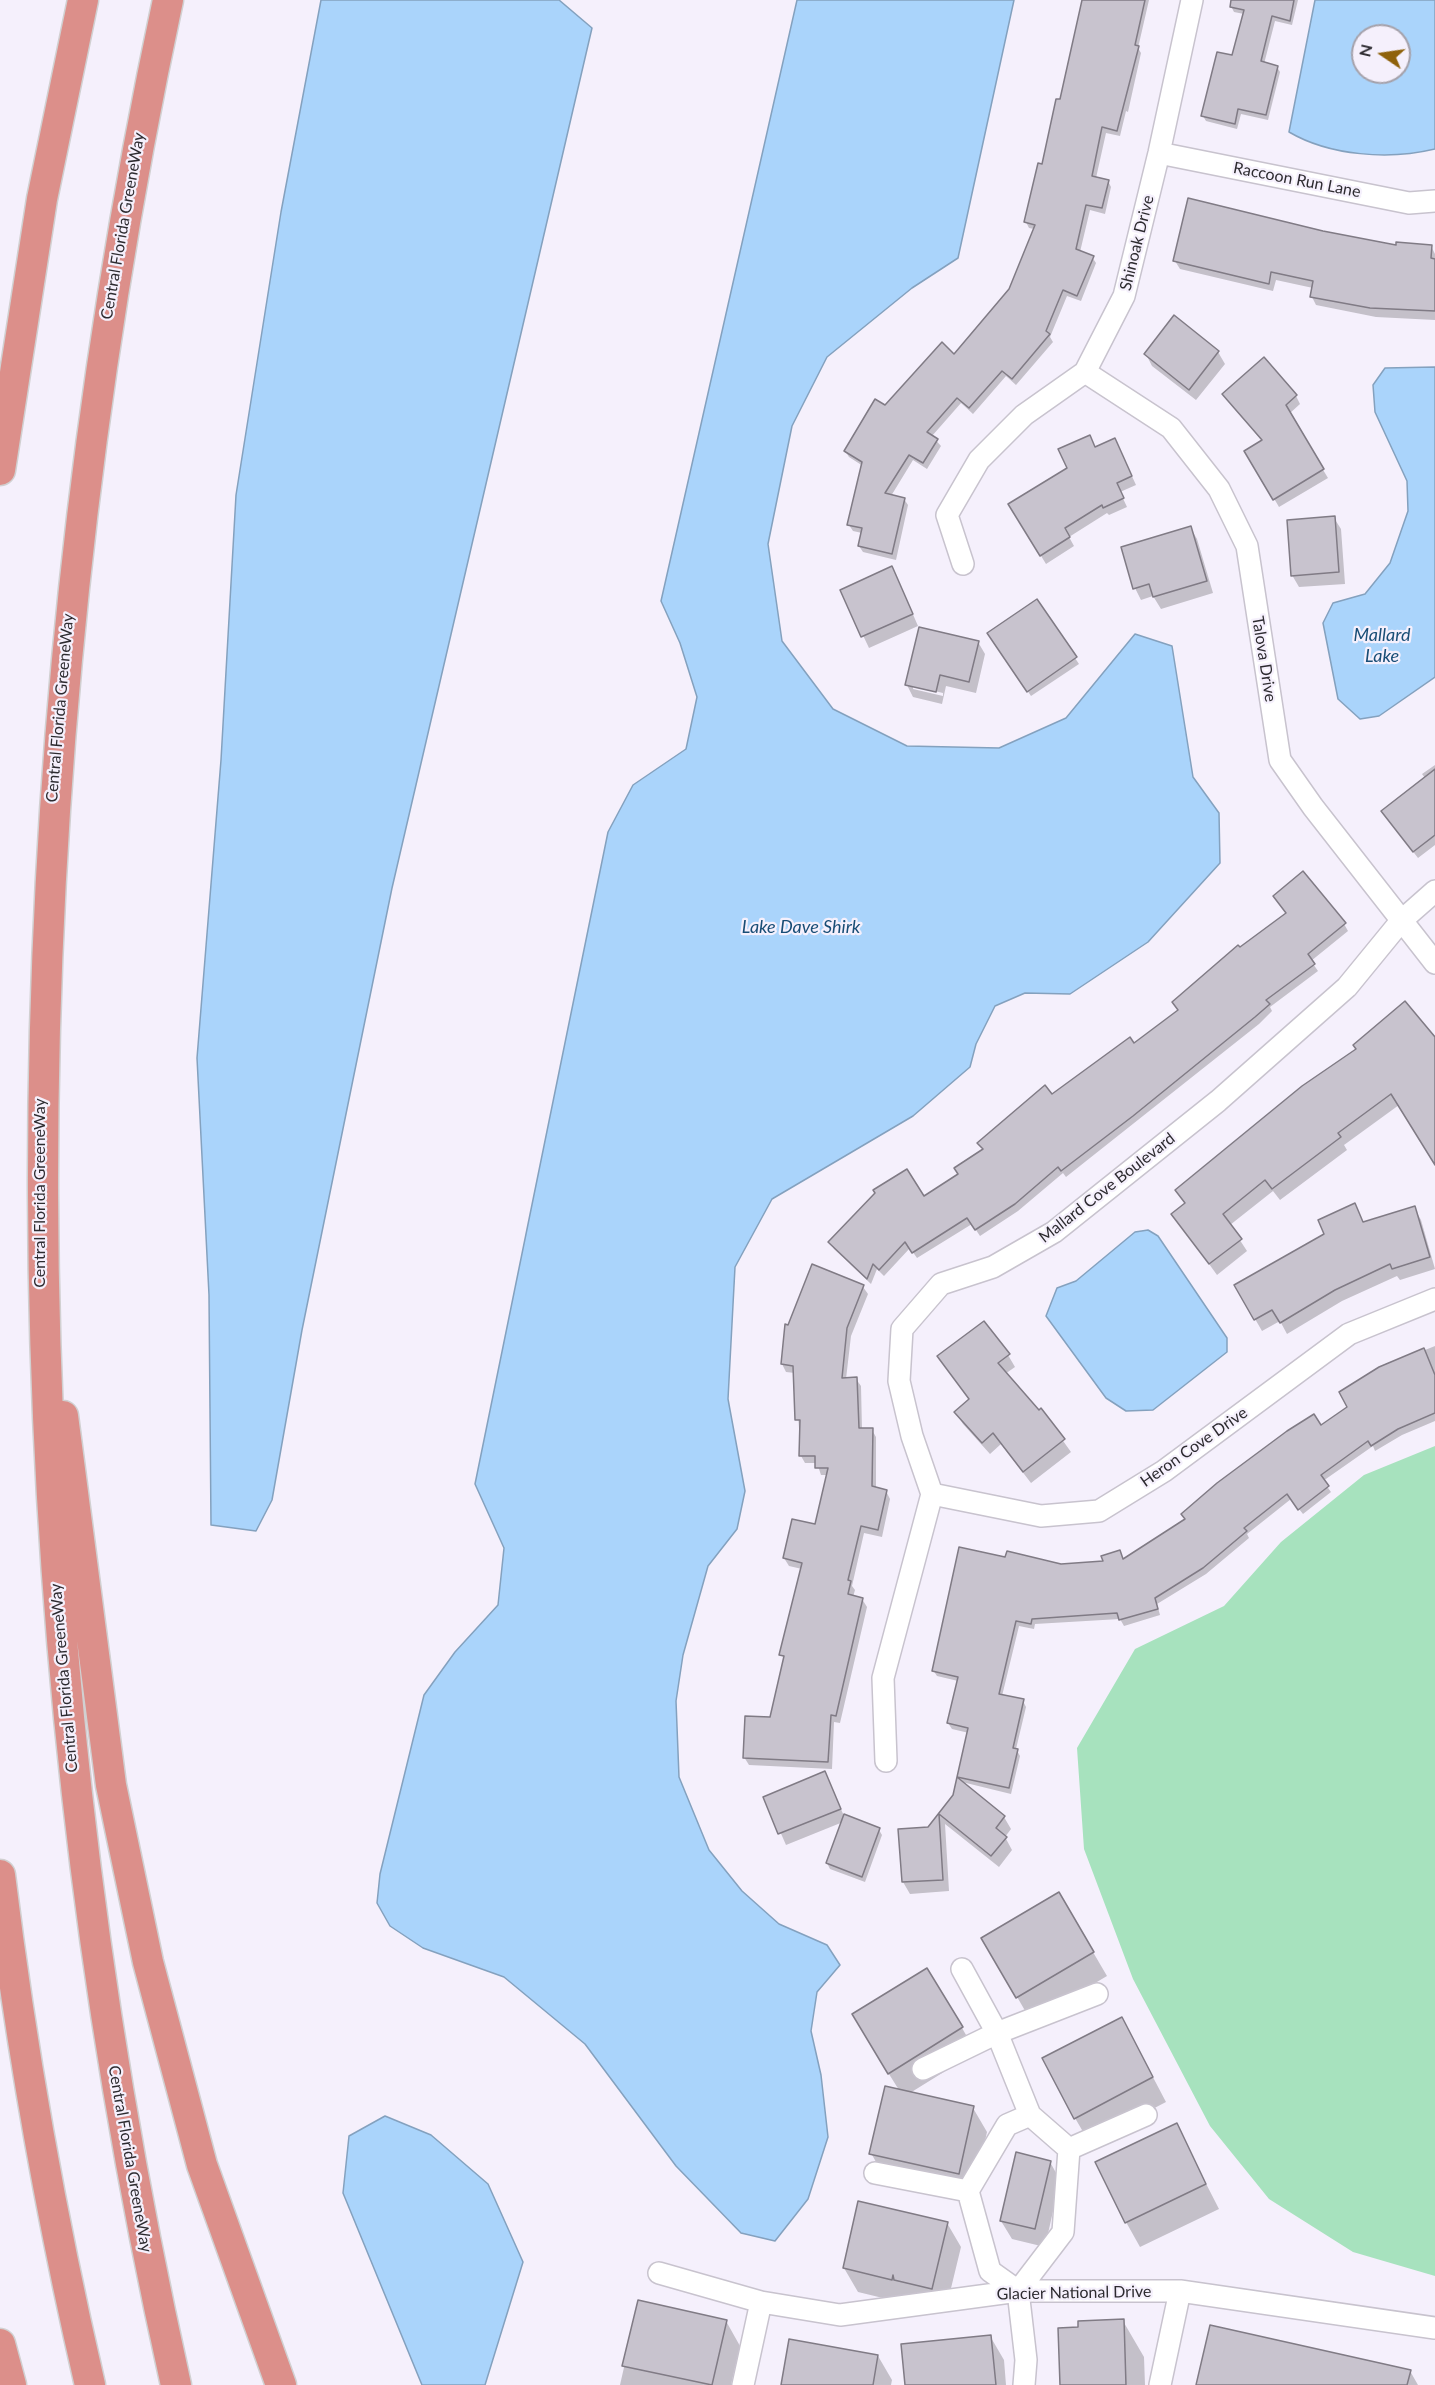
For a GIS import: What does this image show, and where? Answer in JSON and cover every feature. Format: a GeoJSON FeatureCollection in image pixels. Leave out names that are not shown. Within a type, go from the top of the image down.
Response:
{"type":"FeatureCollection","features":[{"type":"Feature","properties":{"kind":"highway"},"geometry":{"type":"LineString","coordinates":[[0,434],[59,110],[83,0]]}},
{"type":"Feature","properties":{"kind":"highway","name":"Central Florida GreeneWay"},"geometry":{"type":"LineString","coordinates":[[168,0],[123,225],[81,498],[54,765],[42,985],[39,1096],[41,1318],[50,1520],[60,1653],[85,1876],[117,2091],[136,2204],[176,2385]]}},
{"type":"Feature","properties":{"kind":"highway"},"geometry":{"type":"LineString","coordinates":[[0,470],[24,309]]}},
{"type":"Feature","properties":{"kind":"highway"},"geometry":{"type":"LineString","coordinates":[[42,985],[50,1225],[64,1431],[111,1785],[148,1962],[202,2165],[281,2385]]}},
{"type":"Feature","properties":{"kind":"highway"},"geometry":{"type":"LineString","coordinates":[[0,1875],[35,2116],[54,2220],[90,2385]]}},
{"type":"Feature","properties":{"kind":"highway"},"geometry":{"type":"LineString","coordinates":[[0,2344],[11,2385]]}},
{"type":"Feature","properties":{"kind":"street","name":"Shinoak Drive"},"geometry":{"type":"LineString","coordinates":[[963,564],[947,515],[979,460],[1024,415],[1085,372],[1124,296],[1159,153],[1192,0]]}},
{"type":"Feature","properties":{"kind":"street","name":"Raccoon Run Lane"},"geometry":{"type":"LineString","coordinates":[[1159,153],[1409,203],[1435,201]]}},
{"type":"Feature","properties":{"kind":"street","name":"Talova Drive"},"geometry":{"type":"LineString","coordinates":[[1085,372],[1171,428],[1219,489],[1247,546],[1280,760],[1313,807],[1435,963]]}},
{"type":"Feature","properties":{"kind":"street","name":"Mallard Cove Boulevard"},"geometry":{"type":"LineString","coordinates":[[932,1494],[912,1436],[899,1381],[902,1329],[940,1284],[993,1267],[1054,1232],[1218,1101],[1347,987],[1401,921],[1435,891]]}},
{"type":"Feature","properties":{"kind":"street","name":"Heron Cove Drive"},"geometry":{"type":"LineString","coordinates":[[932,1494],[1041,1516],[1099,1511],[1164,1472],[1349,1334],[1435,1299]]}},
{"type":"Feature","properties":{"kind":"street"},"geometry":{"type":"LineString","coordinates":[[886,1761],[883,1678],[932,1494]]}},
{"type":"Feature","properties":{"kind":"street"},"geometry":{"type":"LineString","coordinates":[[962,1969],[997,2033],[1030,2115],[1070,2149]]}},
{"type":"Feature","properties":{"kind":"street"},"geometry":{"type":"LineString","coordinates":[[923,2069],[997,2033],[1097,1994]]}},
{"type":"Feature","properties":{"kind":"street"},"geometry":{"type":"LineString","coordinates":[[1018,2291],[990,2271],[968,2191],[1007,2125],[1030,2115]]}},
{"type":"Feature","properties":{"kind":"street"},"geometry":{"type":"LineString","coordinates":[[1070,2149],[1146,2115]]}},
{"type":"Feature","properties":{"kind":"street"},"geometry":{"type":"LineString","coordinates":[[1024,2385],[1026,2360],[1018,2291],[1063,2232],[1070,2149]]}},
{"type":"Feature","properties":{"kind":"street"},"geometry":{"type":"LineString","coordinates":[[875,2173],[968,2191]]}},
{"type":"Feature","properties":{"kind":"street","name":"Glacier National Drive"},"geometry":{"type":"LineString","coordinates":[[659,2273],[761,2302],[840,2315],[1018,2291],[1180,2291],[1435,2328]]}},
{"type":"Feature","properties":{"kind":"street"},"geometry":{"type":"LineString","coordinates":[[1160,2385],[1180,2291]]}},
{"type":"Feature","properties":{"kind":"street"},"geometry":{"type":"LineString","coordinates":[[743,2385],[761,2302]]}},
{"type":"Feature","properties":{"kind":"green space"},"geometry":{"type":"Polygon","coordinates":[[[1435,1446],[1435,2276],[1353,2252],[1269,2199],[1210,2126],[1133,1979],[1084,1849],[1077,1748],[1135,1649],[1224,1606],[1281,1542],[1364,1475],[1435,1446]]]}},
{"type":"Feature","properties":{"kind":"water"},"geometry":{"type":"Polygon","coordinates":[[[321,0],[559,0],[592,28],[392,888],[302,1330],[272,1500],[256,1531],[211,1525],[209,1295],[197,1058],[221,760],[236,495],[281,212],[321,0]]]}},
{"type":"Feature","properties":{"kind":"water","name":"Lake Dave Shirk"},"geometry":{"type":"Polygon","coordinates":[[[797,0],[1014,0],[958,258],[912,288],[827,357],[792,426],[768,544],[782,641],[833,709],[907,746],[999,748],[1066,718],[1135,634],[1172,646],[1193,777],[1219,813],[1220,863],[1148,942],[1070,994],[1025,993],[995,1006],[976,1044],[970,1067],[913,1116],[772,1199],[735,1267],[728,1399],[745,1491],[737,1529],[708,1566],[683,1655],[676,1701],[679,1777],[709,1850],[742,1891],[779,1924],[827,1945],[840,1965],[817,1992],[811,2031],[821,2075],[828,2137],[808,2199],[775,2241],[741,2233],[676,2166],[585,2044],[504,1977],[423,1948],[390,1926],[377,1903],[380,1874],[424,1695],[455,1652],[498,1605],[504,1548],[475,1484],[608,832],[633,785],[686,749],[697,697],[680,643],[661,601],[797,0]]]}},
{"type":"Feature","properties":{"kind":"water"},"geometry":{"type":"Polygon","coordinates":[[[1315,0],[1435,0],[1435,149],[1399,154],[1360,154],[1305,140],[1289,132],[1315,0]]]}},
{"type":"Feature","properties":{"kind":"water","name":"Mallard Lake"},"geometry":{"type":"Polygon","coordinates":[[[1435,367],[1435,677],[1379,716],[1360,719],[1338,699],[1323,623],[1333,603],[1365,594],[1390,563],[1408,511],[1407,481],[1375,412],[1373,385],[1385,368],[1435,367]]]}},
{"type":"Feature","properties":{"kind":"water"},"geometry":{"type":"Polygon","coordinates":[[[1148,1230],[1158,1236],[1227,1338],[1227,1352],[1153,1410],[1126,1411],[1106,1398],[1046,1316],[1057,1288],[1076,1281],[1135,1232],[1148,1230]]]}},
{"type":"Feature","properties":{"kind":"water"},"geometry":{"type":"Polygon","coordinates":[[[385,2116],[431,2135],[488,2184],[523,2262],[485,2385],[422,2385],[343,2193],[349,2136],[385,2116]]]}},
{"type":"Feature","properties":{"kind":"building"},"geometry":{"type":"Polygon","coordinates":[[[1082,0],[1145,0],[1135,45],[1139,46],[1117,131],[1102,127],[1092,176],[1109,180],[1102,208],[1086,205],[1076,249],[1094,256],[1077,296],[1063,290],[1046,331],[1050,334],[1012,379],[1002,371],[969,408],[957,398],[927,432],[938,439],[923,463],[909,455],[885,493],[905,498],[892,554],[858,546],[862,528],[847,525],[862,462],[844,451],[875,399],[885,405],[942,342],[954,354],[1009,289],[1035,225],[1024,222],[1038,163],[1042,164],[1056,99],[1060,99],[1082,0]]]}},
{"type":"Feature","properties":{"kind":"building"},"geometry":{"type":"Polygon","coordinates":[[[1231,0],[1294,0],[1290,21],[1272,16],[1261,61],[1278,66],[1266,115],[1238,109],[1235,124],[1201,116],[1217,52],[1232,55],[1244,10],[1230,7],[1231,0]]]}},
{"type":"Feature","properties":{"kind":"building"},"geometry":{"type":"Polygon","coordinates":[[[1188,198],[1323,231],[1396,245],[1396,242],[1432,245],[1431,258],[1435,259],[1435,311],[1370,308],[1310,297],[1313,281],[1271,272],[1269,284],[1173,261],[1188,198]]]}},
{"type":"Feature","properties":{"kind":"building"},"geometry":{"type":"Polygon","coordinates":[[[1174,315],[1219,351],[1189,390],[1144,354],[1174,315]]]}},
{"type":"Feature","properties":{"kind":"building"},"geometry":{"type":"Polygon","coordinates":[[[1264,357],[1297,395],[1286,405],[1324,469],[1273,500],[1244,451],[1262,440],[1222,394],[1264,357]]]}},
{"type":"Feature","properties":{"kind":"building"},"geometry":{"type":"Polygon","coordinates":[[[1090,435],[1095,447],[1115,438],[1132,476],[1117,483],[1124,498],[1103,508],[1102,505],[1065,528],[1070,537],[1040,556],[1008,504],[1067,468],[1058,449],[1090,435]]]}},
{"type":"Feature","properties":{"kind":"building"},"geometry":{"type":"Polygon","coordinates":[[[1335,516],[1339,572],[1291,576],[1287,520],[1335,516]]]}},
{"type":"Feature","properties":{"kind":"building"},"geometry":{"type":"Polygon","coordinates":[[[1191,526],[1207,581],[1153,597],[1149,584],[1133,589],[1121,547],[1191,526]]]}},
{"type":"Feature","properties":{"kind":"building"},"geometry":{"type":"Polygon","coordinates":[[[892,566],[913,614],[861,637],[840,590],[892,566]]]}},
{"type":"Feature","properties":{"kind":"building"},"geometry":{"type":"Polygon","coordinates":[[[1037,599],[1077,657],[1027,692],[987,633],[1037,599]]]}},
{"type":"Feature","properties":{"kind":"building"},"geometry":{"type":"Polygon","coordinates":[[[919,627],[979,641],[969,682],[940,675],[936,692],[905,685],[919,627]]]}},
{"type":"Feature","properties":{"kind":"building"},"geometry":{"type":"Polygon","coordinates":[[[1435,769],[1435,835],[1413,852],[1381,811],[1435,769]]]}},
{"type":"Feature","properties":{"kind":"building"},"geometry":{"type":"Polygon","coordinates":[[[1303,871],[1346,923],[1308,954],[1315,964],[1266,1000],[1270,1004],[1133,1116],[1061,1171],[1058,1167],[1015,1204],[975,1230],[967,1218],[912,1253],[905,1242],[879,1270],[873,1264],[867,1279],[828,1242],[875,1193],[873,1190],[907,1169],[924,1196],[958,1174],[954,1168],[983,1149],[977,1143],[1045,1085],[1052,1094],[1130,1037],[1134,1043],[1178,1010],[1172,1002],[1238,945],[1240,947],[1286,913],[1273,896],[1303,871]]]}},
{"type":"Feature","properties":{"kind":"building"},"geometry":{"type":"Polygon","coordinates":[[[1405,1001],[1435,1037],[1435,1165],[1391,1094],[1338,1133],[1341,1137],[1272,1189],[1265,1180],[1223,1214],[1242,1239],[1209,1264],[1171,1214],[1185,1203],[1175,1190],[1302,1086],[1356,1049],[1353,1045],[1405,1001]]]}},
{"type":"Feature","properties":{"kind":"building"},"geometry":{"type":"Polygon","coordinates":[[[1355,1203],[1363,1222],[1415,1206],[1430,1257],[1392,1269],[1390,1264],[1335,1290],[1280,1323],[1272,1310],[1254,1320],[1234,1285],[1324,1234],[1318,1220],[1355,1203]]]}},
{"type":"Feature","properties":{"kind":"building"},"geometry":{"type":"Polygon","coordinates":[[[812,1264],[864,1285],[847,1328],[842,1378],[857,1377],[859,1428],[873,1428],[872,1486],[887,1490],[878,1530],[861,1526],[848,1580],[851,1581],[848,1594],[863,1598],[836,1716],[831,1715],[828,1762],[743,1758],[745,1716],[770,1717],[784,1656],[779,1655],[802,1563],[783,1558],[792,1519],[815,1524],[828,1468],[815,1468],[815,1456],[799,1456],[800,1420],[795,1420],[793,1366],[781,1364],[785,1324],[788,1325],[812,1264]]]}},
{"type":"Feature","properties":{"kind":"building"},"geometry":{"type":"Polygon","coordinates":[[[984,1321],[1010,1354],[998,1363],[1039,1410],[1041,1408],[1065,1439],[1023,1472],[993,1433],[982,1443],[954,1412],[969,1399],[937,1356],[984,1321]]]}},
{"type":"Feature","properties":{"kind":"building"},"geometry":{"type":"Polygon","coordinates":[[[1424,1348],[1435,1375],[1435,1413],[1398,1429],[1371,1446],[1368,1441],[1321,1475],[1329,1486],[1298,1510],[1287,1494],[1244,1528],[1247,1531],[1203,1568],[1155,1598],[1158,1609],[1119,1620],[1117,1613],[1032,1619],[1031,1624],[1016,1621],[999,1694],[1024,1699],[1013,1748],[1018,1749],[1009,1788],[957,1777],[968,1728],[947,1723],[958,1677],[932,1671],[959,1547],[1005,1557],[1007,1551],[1061,1564],[1103,1561],[1101,1556],[1120,1550],[1123,1559],[1185,1519],[1181,1514],[1217,1483],[1287,1431],[1314,1414],[1321,1425],[1347,1407],[1339,1392],[1379,1367],[1424,1348]]]}},
{"type":"Feature","properties":{"kind":"building"},"geometry":{"type":"Polygon","coordinates":[[[825,1771],[841,1809],[778,1834],[763,1797],[825,1771]]]}},
{"type":"Feature","properties":{"kind":"building"},"geometry":{"type":"Polygon","coordinates":[[[957,1777],[1005,1816],[996,1828],[1007,1837],[991,1856],[939,1814],[943,1880],[902,1882],[898,1829],[928,1827],[953,1795],[957,1777]]]}},
{"type":"Feature","properties":{"kind":"building"},"geometry":{"type":"Polygon","coordinates":[[[844,1814],[880,1828],[862,1877],[826,1863],[844,1814]]]}},
{"type":"Feature","properties":{"kind":"building"},"geometry":{"type":"Polygon","coordinates":[[[1059,1892],[1094,1952],[1016,1998],[981,1938],[1059,1892]]]}},
{"type":"Feature","properties":{"kind":"building"},"geometry":{"type":"Polygon","coordinates":[[[927,1968],[963,2027],[888,2074],[852,2014],[927,1968]]]}},
{"type":"Feature","properties":{"kind":"building"},"geometry":{"type":"Polygon","coordinates":[[[1122,2017],[1153,2077],[1074,2119],[1042,2058],[1122,2017]]]}},
{"type":"Feature","properties":{"kind":"building"},"geometry":{"type":"Polygon","coordinates":[[[885,2086],[974,2106],[959,2174],[869,2154],[885,2086]]]}},
{"type":"Feature","properties":{"kind":"building"},"geometry":{"type":"Polygon","coordinates":[[[1177,2123],[1206,2184],[1125,2223],[1095,2162],[1177,2123]]]}},
{"type":"Feature","properties":{"kind":"building"},"geometry":{"type":"Polygon","coordinates":[[[1016,2152],[1051,2161],[1035,2229],[1000,2221],[1016,2152]]]}},
{"type":"Feature","properties":{"kind":"building"},"geometry":{"type":"Polygon","coordinates":[[[858,2201],[948,2222],[932,2289],[894,2280],[893,2275],[892,2280],[843,2268],[858,2201]]]}},
{"type":"Feature","properties":{"kind":"building"},"geometry":{"type":"Polygon","coordinates":[[[638,2300],[727,2320],[712,2385],[622,2366],[638,2300]]]}},
{"type":"Feature","properties":{"kind":"building"},"geometry":{"type":"Polygon","coordinates":[[[1124,2319],[1126,2385],[1060,2385],[1058,2328],[1078,2327],[1078,2321],[1124,2319]]]}},
{"type":"Feature","properties":{"kind":"building"},"geometry":{"type":"Polygon","coordinates":[[[1210,2325],[1411,2370],[1407,2385],[1196,2385],[1210,2325]]]}},
{"type":"Feature","properties":{"kind":"building"},"geometry":{"type":"Polygon","coordinates":[[[991,2335],[996,2385],[905,2385],[901,2344],[991,2335]]]}},
{"type":"Feature","properties":{"kind":"building"},"geometry":{"type":"Polygon","coordinates":[[[789,2339],[878,2355],[873,2385],[781,2385],[789,2339]]]}}]}
